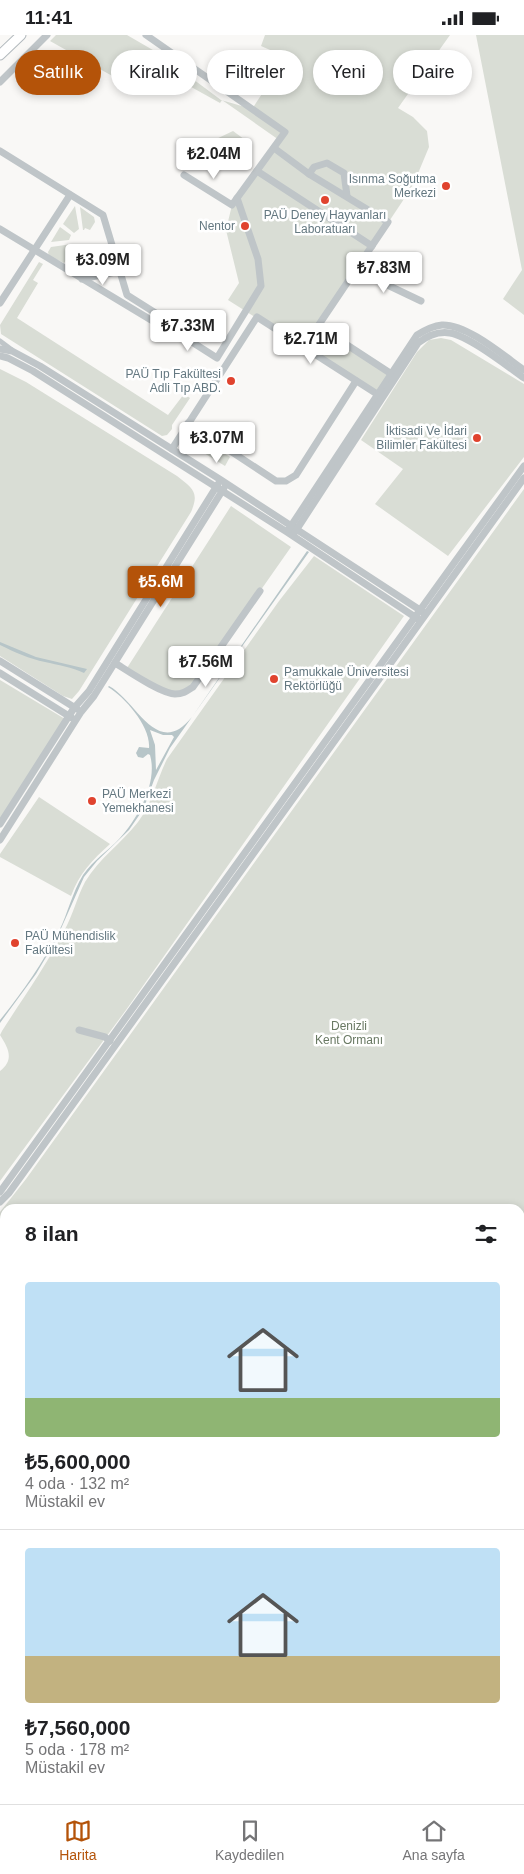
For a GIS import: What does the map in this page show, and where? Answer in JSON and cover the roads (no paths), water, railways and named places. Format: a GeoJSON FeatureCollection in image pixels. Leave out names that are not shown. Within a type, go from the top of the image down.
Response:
{"type":"FeatureCollection","features":[{"type":"Feature","properties":{"kind":"main road"},"geometry":{"type":"LineString","coordinates":[[0,55],[21,35]]}},
{"type":"Feature","properties":{"kind":"street"},"geometry":{"type":"LineString","coordinates":[[0,83],[47,35]]}},
{"type":"Feature","properties":{"kind":"street"},"geometry":{"type":"LineString","coordinates":[[146,35],[286,132],[232,205],[184,175]]}},
{"type":"Feature","properties":{"kind":"street"},"geometry":{"type":"LineString","coordinates":[[274,148],[309,174],[388,222],[318,326],[390,373]]}},
{"type":"Feature","properties":{"kind":"street"},"geometry":{"type":"LineString","coordinates":[[0,151],[104,215],[126,295],[165,319],[170,328]]}},
{"type":"Feature","properties":{"kind":"street"},"geometry":{"type":"LineString","coordinates":[[309,174],[314,167],[328,163],[344,173],[347,196]]}},
{"type":"Feature","properties":{"kind":"street"},"geometry":{"type":"LineString","coordinates":[[256,171],[372,246]]}},
{"type":"Feature","properties":{"kind":"street"},"geometry":{"type":"LineString","coordinates":[[0,303],[70,195]]}},
{"type":"Feature","properties":{"kind":"street"},"geometry":{"type":"LineString","coordinates":[[0,229],[160,326],[170,328],[217,358],[261,286],[258,259],[237,198]]}},
{"type":"Feature","properties":{"kind":"street"},"geometry":{"type":"LineString","coordinates":[[356,270],[421,301]]}},
{"type":"Feature","properties":{"kind":"street"},"geometry":{"type":"LineString","coordinates":[[82,279],[120,271]]}},
{"type":"Feature","properties":{"kind":"street"},"geometry":{"type":"LineString","coordinates":[[172,449],[257,317],[377,394]]}},
{"type":"Feature","properties":{"kind":"street"},"geometry":{"type":"LineString","coordinates":[[295,527],[390,373],[417,335],[430,327],[452,326],[473,335],[524,370]]}},
{"type":"Feature","properties":{"kind":"street"},"geometry":{"type":"LineString","coordinates":[[290,534],[418,343],[428,336],[438,333],[450,333],[465,339],[524,378]]}},
{"type":"Feature","properties":{"kind":"street"},"geometry":{"type":"LineString","coordinates":[[0,341],[12,351],[295,527],[427,615]]}},
{"type":"Feature","properties":{"kind":"street"},"geometry":{"type":"LineString","coordinates":[[0,349],[12,351]]}},
{"type":"Feature","properties":{"kind":"street"},"geometry":{"type":"LineString","coordinates":[[0,356],[8,357],[33,371],[290,534],[422,622]]}},
{"type":"Feature","properties":{"kind":"street"},"geometry":{"type":"LineString","coordinates":[[188,423],[276,481],[286,481],[296,475],[356,381]]}},
{"type":"Feature","properties":{"kind":"street"},"geometry":{"type":"LineString","coordinates":[[0,1192],[524,466]]}},
{"type":"Feature","properties":{"kind":"street"},"geometry":{"type":"LineString","coordinates":[[0,1202],[9,1193],[524,479]]}},
{"type":"Feature","properties":{"kind":"street"},"geometry":{"type":"LineString","coordinates":[[0,840],[76,721],[78,710],[89,691],[224,482]]}},
{"type":"Feature","properties":{"kind":"street"},"geometry":{"type":"LineString","coordinates":[[0,824],[69,716],[94,696],[219,489]]}},
{"type":"Feature","properties":{"kind":"street"},"geometry":{"type":"LineString","coordinates":[[115,663],[165,692],[184,693],[193,687],[260,591]]}},
{"type":"Feature","properties":{"kind":"street"},"geometry":{"type":"LineString","coordinates":[[0,661],[78,710]]}},
{"type":"Feature","properties":{"kind":"street"},"geometry":{"type":"LineString","coordinates":[[0,673],[76,721]]}},
{"type":"Feature","properties":{"kind":"street"},"geometry":{"type":"LineString","coordinates":[[79,1030],[105,1037],[110,1041]]}},
{"type":"Feature","properties":{"kind":"place","name":"Isınma Soğutma Merkezi"},"geometry":{"type":"Point","coordinates":[446,186]}},
{"type":"Feature","properties":{"kind":"place","name":"PAÜ Deney Hayvanları Laboratuarı"},"geometry":{"type":"Point","coordinates":[325,200]}},
{"type":"Feature","properties":{"kind":"place","name":"Nentor"},"geometry":{"type":"Point","coordinates":[245,226]}},
{"type":"Feature","properties":{"kind":"place","name":"PAÜ Tıp Fakültesi Adli Tıp ABD."},"geometry":{"type":"Point","coordinates":[231,381]}},
{"type":"Feature","properties":{"kind":"place","name":"İktisadi Ve İdari Bilimler Fakültesi"},"geometry":{"type":"Point","coordinates":[477,438]}},
{"type":"Feature","properties":{"kind":"place","name":"Pamukkale Üniversitesi Rektörlüğü"},"geometry":{"type":"Point","coordinates":[274,679]}},
{"type":"Feature","properties":{"kind":"place","name":"PAÜ Merkezi Yemekhanesi"},"geometry":{"type":"Point","coordinates":[92,801]}},
{"type":"Feature","properties":{"kind":"place","name":"PAÜ Mühendislik Fakültesi"},"geometry":{"type":"Point","coordinates":[15,943]}},
{"type":"Feature","properties":{"kind":"park label","name":"Denizli Kent Ormanı"},"geometry":{"type":"Point","coordinates":[349,1033]}}]}
